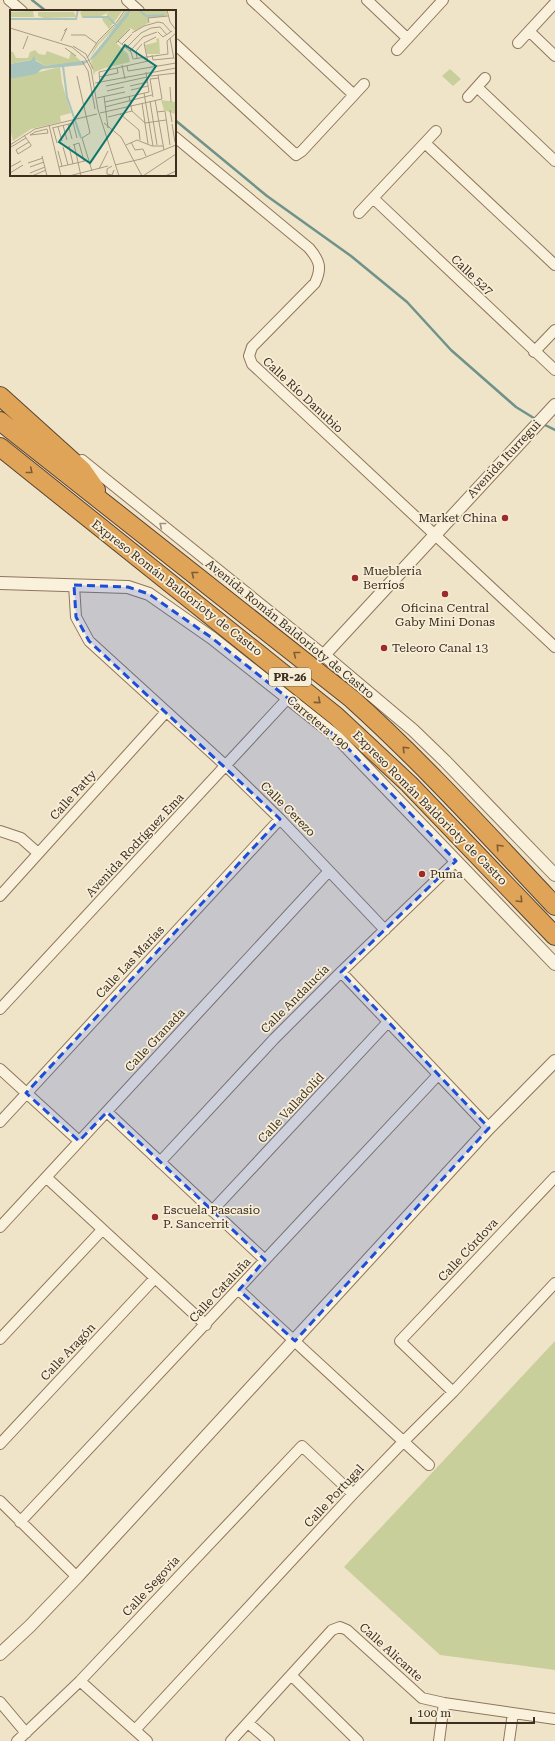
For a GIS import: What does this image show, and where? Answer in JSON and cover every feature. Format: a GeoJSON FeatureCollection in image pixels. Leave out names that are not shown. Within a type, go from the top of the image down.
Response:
{"type":"FeatureCollection","features":[{"type":"Feature","properties":{"kind":"highway"},"geometry":{"type":"LineString","coordinates":[[4,399],[82,470],[106,506]]}},
{"type":"Feature","properties":{"kind":"highway","name":"Expreso Román Baldorioty de Castro"},"geometry":{"type":"LineString","coordinates":[[0,421],[106,506],[314,668],[368,714],[424,767],[555,906]]}},
{"type":"Feature","properties":{"kind":"highway","name":"Expreso Román Baldorioty de Castro"},"geometry":{"type":"LineString","coordinates":[[0,446],[336,716],[409,784],[555,936]]}},
{"type":"Feature","properties":{"kind":"street"},"geometry":{"type":"LineString","coordinates":[[9,0],[21,10]]}},
{"type":"Feature","properties":{"kind":"street"},"geometry":{"type":"LineString","coordinates":[[127,0],[138,10]]}},
{"type":"Feature","properties":{"kind":"street"},"geometry":{"type":"LineString","coordinates":[[252,0],[354,95]]}},
{"type":"Feature","properties":{"kind":"street"},"geometry":{"type":"LineString","coordinates":[[367,0],[408,38]]}},
{"type":"Feature","properties":{"kind":"street"},"geometry":{"type":"LineString","coordinates":[[397,50],[443,0]]}},
{"type":"Feature","properties":{"kind":"street"},"geometry":{"type":"LineString","coordinates":[[518,43],[555,3]]}},
{"type":"Feature","properties":{"kind":"street"},"geometry":{"type":"LineString","coordinates":[[529,31],[555,56]]}},
{"type":"Feature","properties":{"kind":"street"},"geometry":{"type":"LineString","coordinates":[[176,45],[296,155],[302,151],[364,84]]}},
{"type":"Feature","properties":{"kind":"street"},"geometry":{"type":"LineString","coordinates":[[468,96],[485,78]]}},
{"type":"Feature","properties":{"kind":"street"},"geometry":{"type":"LineString","coordinates":[[477,87],[555,161]]}},
{"type":"Feature","properties":{"kind":"street"},"geometry":{"type":"LineString","coordinates":[[359,213],[436,131]]}},
{"type":"Feature","properties":{"kind":"street","name":"Calle Río Danubio"},"geometry":{"type":"LineString","coordinates":[[176,138],[309,248],[315,255],[318,262],[320,273],[315,283],[252,347],[249,356],[252,364],[555,647]]}},
{"type":"Feature","properties":{"kind":"street"},"geometry":{"type":"LineString","coordinates":[[425,143],[555,264]]}},
{"type":"Feature","properties":{"kind":"street","name":"Calle 527"},"geometry":{"type":"LineString","coordinates":[[372,198],[534,352],[555,370]]}},
{"type":"Feature","properties":{"kind":"street"},"geometry":{"type":"LineString","coordinates":[[534,352],[555,330]]}},
{"type":"Feature","properties":{"kind":"street","name":"Avenida Román Baldorioty de Castro"},"geometry":{"type":"LineString","coordinates":[[4,399],[24,410],[97,473],[324,655],[413,730],[445,761],[555,876]]}},
{"type":"Feature","properties":{"kind":"street","name":"Avenida Iturregui"},"geometry":{"type":"LineString","coordinates":[[324,655],[555,405]]}},
{"type":"Feature","properties":{"kind":"street","name":"Carretera 190"},"geometry":{"type":"LineString","coordinates":[[0,583],[128,587],[149,594],[212,638],[337,737],[555,964]]}},
{"type":"Feature","properties":{"kind":"street","name":"Calle Cerezo"},"geometry":{"type":"LineString","coordinates":[[74,585],[76,617],[89,641],[226,766],[280,819],[385,930]]}},
{"type":"Feature","properties":{"kind":"street","name":"Avenida Rodríguez Ema"},"geometry":{"type":"LineString","coordinates":[[0,1009],[288,698]]}},
{"type":"Feature","properties":{"kind":"street","name":"Calle Patty"},"geometry":{"type":"LineString","coordinates":[[0,896],[166,712]]}},
{"type":"Feature","properties":{"kind":"street","name":"Calle Las Marías"},"geometry":{"type":"LineString","coordinates":[[0,1122],[280,819]]}},
{"type":"Feature","properties":{"kind":"street"},"geometry":{"type":"LineString","coordinates":[[0,831],[21,838],[38,853]]}},
{"type":"Feature","properties":{"kind":"street","name":"Calle Andalucía"},"geometry":{"type":"LineString","coordinates":[[160,1162],[274,1039],[456,861]]}},
{"type":"Feature","properties":{"kind":"street","name":"Calle Granada"},"geometry":{"type":"LineString","coordinates":[[0,1227],[330,871]]}},
{"type":"Feature","properties":{"kind":"street"},"geometry":{"type":"LineString","coordinates":[[341,972],[489,1128]]}},
{"type":"Feature","properties":{"kind":"street","name":"Calle Valladolid"},"geometry":{"type":"LineString","coordinates":[[212,1211],[388,1022]]}},
{"type":"Feature","properties":{"kind":"street"},"geometry":{"type":"LineString","coordinates":[[0,1654],[30,1626],[77,1577],[489,1128],[553,1066]]}},
{"type":"Feature","properties":{"kind":"street"},"geometry":{"type":"LineString","coordinates":[[0,1069],[79,1142]]}},
{"type":"Feature","properties":{"kind":"street","name":"Calle Cataluña"},"geometry":{"type":"LineString","coordinates":[[20,1522],[206,1325],[438,1075]]}},
{"type":"Feature","properties":{"kind":"street"},"geometry":{"type":"LineString","coordinates":[[107,1112],[265,1260]]}},
{"type":"Feature","properties":{"kind":"street","name":"Calle Córdova"},"geometry":{"type":"LineString","coordinates":[[453,1392],[400,1341],[555,1177]]}},
{"type":"Feature","properties":{"kind":"street"},"geometry":{"type":"LineString","coordinates":[[47,1178],[206,1325]]}},
{"type":"Feature","properties":{"kind":"street"},"geometry":{"type":"LineString","coordinates":[[0,1339],[102,1230]]}},
{"type":"Feature","properties":{"kind":"street","name":"Calle Aragón"},"geometry":{"type":"LineString","coordinates":[[0,1444],[155,1278]]}},
{"type":"Feature","properties":{"kind":"street","name":"Calle Portugal"},"geometry":{"type":"LineString","coordinates":[[135,1730],[353,1494],[453,1392],[555,1283]]}},
{"type":"Feature","properties":{"kind":"street"},"geometry":{"type":"LineString","coordinates":[[238,1290],[428,1465]]}},
{"type":"Feature","properties":{"kind":"street","name":"Calle Segovia"},"geometry":{"type":"LineString","coordinates":[[17,1741],[80,1681],[302,1446],[353,1494]]}},
{"type":"Feature","properties":{"kind":"street"},"geometry":{"type":"LineString","coordinates":[[0,1501],[77,1577]]}},
{"type":"Feature","properties":{"kind":"street","name":"Calle Alicante"},"geometry":{"type":"LineString","coordinates":[[231,1741],[332,1630],[340,1627],[346,1630],[422,1698],[444,1703],[555,1719]]}},
{"type":"Feature","properties":{"kind":"street"},"geometry":{"type":"LineString","coordinates":[[291,1675],[358,1741]]}},
{"type":"Feature","properties":{"kind":"street"},"geometry":{"type":"LineString","coordinates":[[80,1681],[147,1741]]}},
{"type":"Feature","properties":{"kind":"street"},"geometry":{"type":"LineString","coordinates":[[0,1702],[26,1733]]}},
{"type":"Feature","properties":{"kind":"street"},"geometry":{"type":"LineString","coordinates":[[439,1741],[444,1703]]}},
{"type":"Feature","properties":{"kind":"street"},"geometry":{"type":"LineString","coordinates":[[509,1741],[513,1712]]}},
{"type":"Feature","properties":{"kind":"street"},"geometry":{"type":"LineString","coordinates":[[248,1723],[269,1741]]}},
{"type":"Feature","properties":{"kind":"highlighted area"},"geometry":{"type":"Polygon","coordinates":[[[74,585],[128,587],[149,594],[212,638],[337,737],[456,861],[341,972],[489,1128],[295,1341],[239,1290],[265,1260],[107,1112],[79,1141],[26,1093],[280,819],[89,641],[76,617],[74,585]]]}},
{"type":"Feature","properties":{"kind":"green space"},"geometry":{"type":"Polygon","coordinates":[[[450,69],[461,79],[453,86],[442,76],[450,69]]]}},
{"type":"Feature","properties":{"kind":"green space"},"geometry":{"type":"Polygon","coordinates":[[[555,1341],[555,1670],[440,1655],[344,1567],[555,1341]]]}},
{"type":"Feature","properties":{"kind":"waterway"},"geometry":{"type":"LineString","coordinates":[[32,0],[45,10]]}},
{"type":"Feature","properties":{"kind":"waterway"},"geometry":{"type":"LineString","coordinates":[[176,121],[267,196],[351,256],[407,302],[451,350],[516,407],[537,420]]}},
{"type":"Feature","properties":{"kind":"waterway"},"geometry":{"type":"LineString","coordinates":[[543,424],[555,430]]}},
{"type":"Feature","properties":{"kind":"place","name":"Market China"},"geometry":{"type":"Point","coordinates":[505,518]}},
{"type":"Feature","properties":{"kind":"place","name":"Mueblería Berríos"},"geometry":{"type":"Point","coordinates":[355,578]}},
{"type":"Feature","properties":{"kind":"place","name":"Oficina Central Gaby Mini Donas"},"geometry":{"type":"Point","coordinates":[445,594]}},
{"type":"Feature","properties":{"kind":"place","name":"Teleoro Canal 13"},"geometry":{"type":"Point","coordinates":[384,648]}},
{"type":"Feature","properties":{"kind":"place","name":"Puma"},"geometry":{"type":"Point","coordinates":[422,874]}},
{"type":"Feature","properties":{"kind":"place","name":"Escuela Pascasio P. Sancerrit"},"geometry":{"type":"Point","coordinates":[155,1217]}}]}
